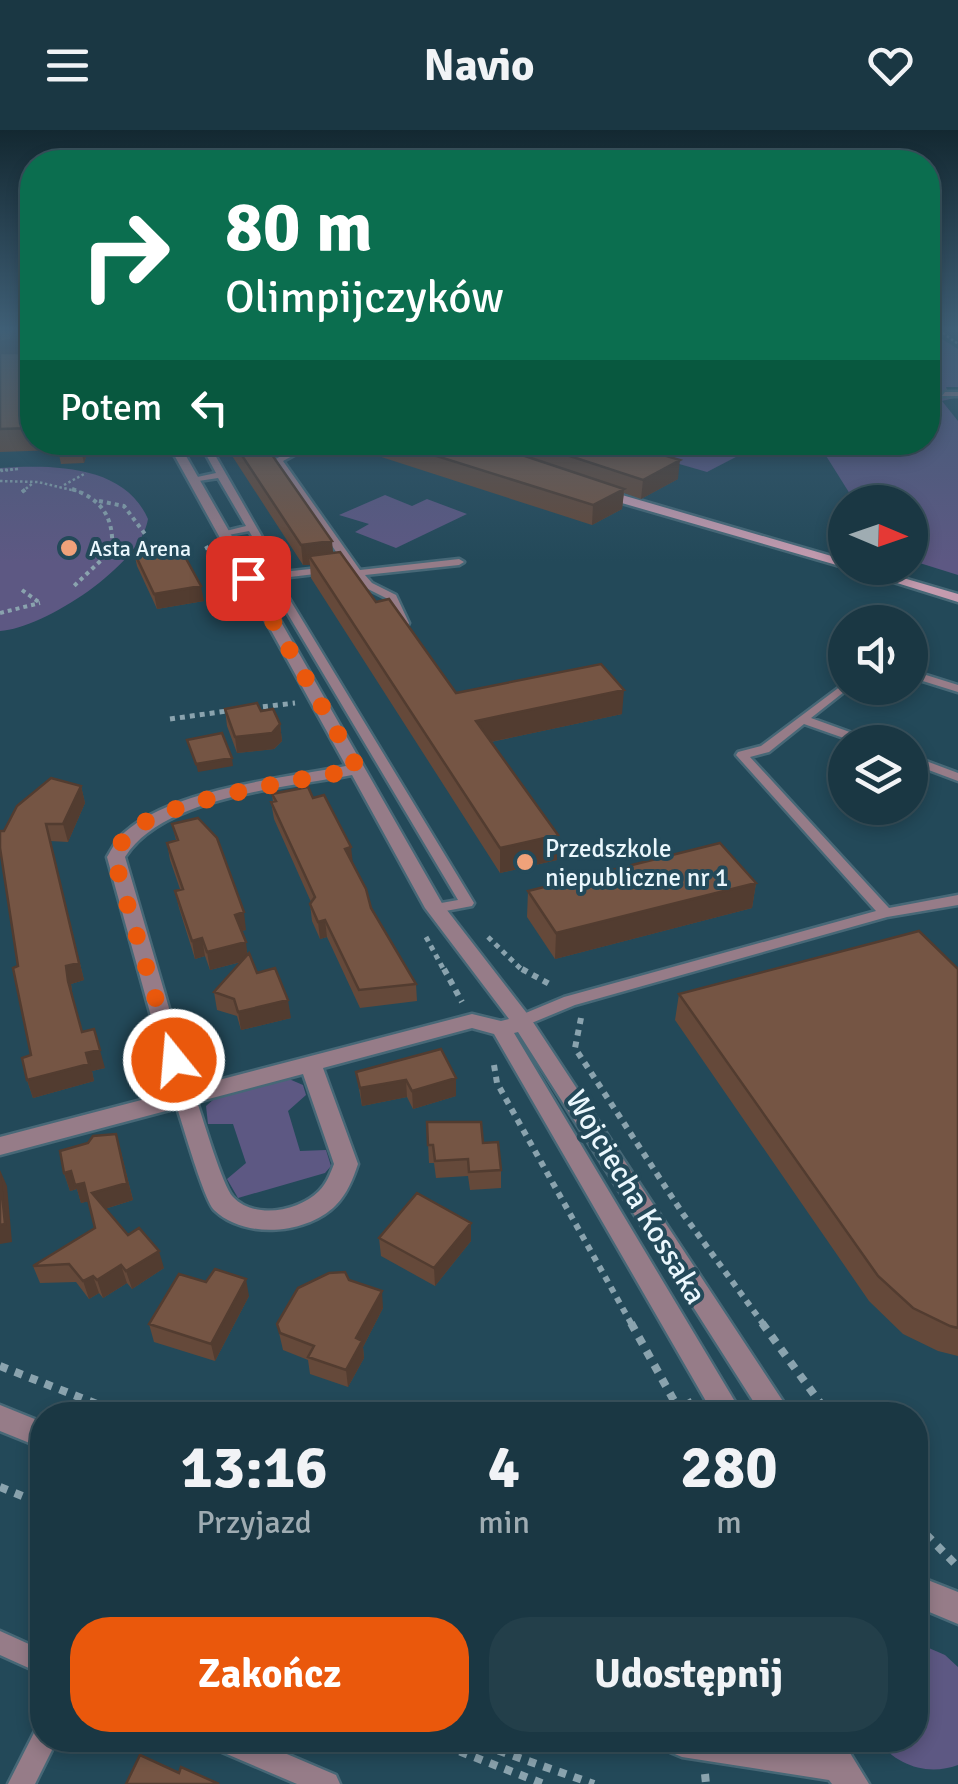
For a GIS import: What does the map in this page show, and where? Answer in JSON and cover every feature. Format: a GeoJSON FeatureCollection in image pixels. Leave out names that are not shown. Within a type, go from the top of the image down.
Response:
{"type":"FeatureCollection","features":[{"type":"Feature","properties":{"kind":"main road"},"geometry":{"type":"LineString","coordinates":[[828,548],[588,484],[828,559]]}},
{"type":"Feature","properties":{"kind":"main road"},"geometry":{"type":"LineString","coordinates":[[928,576],[958,584]]}},
{"type":"Feature","properties":{"kind":"main road"},"geometry":{"type":"LineString","coordinates":[[914,585],[958,598]]}},
{"type":"Feature","properties":{"kind":"street","name":"Wojciecha Kossaka"},"geometry":{"type":"LineString","coordinates":[[179,455],[435,908],[769,1402]]}},
{"type":"Feature","properties":{"kind":"street"},"geometry":{"type":"LineString","coordinates":[[310,1062],[346,1164],[333,1193],[297,1217],[252,1219],[222,1202],[184,1096],[115,861],[120,844],[140,824],[170,810],[358,769]]}},
{"type":"Feature","properties":{"kind":"street"},"geometry":{"type":"LineString","coordinates":[[0,1146],[472,1021],[511,1025]]}},
{"type":"Feature","properties":{"kind":"street","name":"Wojciecha Kossaka"},"geometry":{"type":"LineString","coordinates":[[511,1025],[722,1402]]}},
{"type":"Feature","properties":{"kind":"street"},"geometry":{"type":"LineString","coordinates":[[0,1418],[30,1430]]}},
{"type":"Feature","properties":{"kind":"street"},"geometry":{"type":"LineString","coordinates":[[928,1595],[958,1608]]}},
{"type":"Feature","properties":{"kind":"street"},"geometry":{"type":"LineString","coordinates":[[762,1752],[836,1763]]}},
{"type":"Feature","properties":{"kind":"lane"},"geometry":{"type":"LineString","coordinates":[[210,455],[272,563]]}},
{"type":"Feature","properties":{"kind":"lane"},"geometry":{"type":"LineString","coordinates":[[288,455],[278,460],[355,570],[368,585],[392,597],[408,628]]}},
{"type":"Feature","properties":{"kind":"lane"},"geometry":{"type":"LineString","coordinates":[[192,479],[221,475]]}},
{"type":"Feature","properties":{"kind":"lane"},"geometry":{"type":"LineString","coordinates":[[223,533],[252,528]]}},
{"type":"Feature","properties":{"kind":"lane"},"geometry":{"type":"LineString","coordinates":[[253,586],[355,570],[459,562]]}},
{"type":"Feature","properties":{"kind":"lane"},"geometry":{"type":"LineString","coordinates":[[253,586],[280,590],[467,904],[435,908]]}},
{"type":"Feature","properties":{"kind":"lane"},"geometry":{"type":"LineString","coordinates":[[296,662],[320,657]]}},
{"type":"Feature","properties":{"kind":"lane"},"geometry":{"type":"LineString","coordinates":[[928,679],[958,689]]}},
{"type":"Feature","properties":{"kind":"lane"},"geometry":{"type":"LineString","coordinates":[[828,699],[765,748],[742,756],[886,914]]}},
{"type":"Feature","properties":{"kind":"lane"},"geometry":{"type":"LineString","coordinates":[[802,720],[828,729]]}},
{"type":"Feature","properties":{"kind":"lane"},"geometry":{"type":"LineString","coordinates":[[928,766],[958,777]]}},
{"type":"Feature","properties":{"kind":"lane"},"geometry":{"type":"LineString","coordinates":[[511,1025],[570,1001],[886,914],[954,905]]}},
{"type":"Feature","properties":{"kind":"lane"},"geometry":{"type":"LineString","coordinates":[[0,1643],[30,1657]]}},
{"type":"Feature","properties":{"kind":"lane"},"geometry":{"type":"LineString","coordinates":[[21,1784],[38,1752]]}},
{"type":"Feature","properties":{"kind":"lane"},"geometry":{"type":"LineString","coordinates":[[252,1752],[327,1784]]}},
{"type":"Feature","properties":{"kind":"path"},"geometry":{"type":"LineString","coordinates":[[64,484],[86,472]]}},
{"type":"Feature","properties":{"kind":"path"},"geometry":{"type":"LineString","coordinates":[[0,474],[11,481],[64,484],[96,500],[124,506],[144,534]]}},
{"type":"Feature","properties":{"kind":"path"},"geometry":{"type":"LineString","coordinates":[[22,492],[35,482]]}},
{"type":"Feature","properties":{"kind":"path"},"geometry":{"type":"LineString","coordinates":[[74,586],[112,550],[114,525],[96,500]]}},
{"type":"Feature","properties":{"kind":"path"},"geometry":{"type":"LineString","coordinates":[[0,614],[40,603],[22,590]]}},
{"type":"Feature","properties":{"kind":"path"},"geometry":{"type":"LineString","coordinates":[[170,719],[294,702]]}},
{"type":"Feature","properties":{"kind":"path"},"geometry":{"type":"LineString","coordinates":[[581,1017],[575,1048],[694,1230],[820,1402]]}},
{"type":"Feature","properties":{"kind":"path"},"geometry":{"type":"LineString","coordinates":[[496,1069],[498,1083],[674,1402]]}},
{"type":"Feature","properties":{"kind":"path"},"geometry":{"type":"LineString","coordinates":[[0,1366],[92,1402]]}},
{"type":"Feature","properties":{"kind":"path"},"geometry":{"type":"LineString","coordinates":[[0,1486],[30,1499]]}},
{"type":"Feature","properties":{"kind":"path"},"geometry":{"type":"LineString","coordinates":[[928,1536],[958,1567]]}},
{"type":"Feature","properties":{"kind":"path"},"geometry":{"type":"LineString","coordinates":[[461,1752],[544,1784]]}},
{"type":"Feature","properties":{"kind":"path"},"geometry":{"type":"LineString","coordinates":[[502,1752],[594,1784]]}},
{"type":"Feature","properties":{"kind":"shaded area"},"geometry":{"type":"Polygon","coordinates":[[[940,407],[947,407],[958,421],[958,575],[928,566],[928,485],[844,485],[826,455],[940,455],[940,407]]]}},
{"type":"Feature","properties":{"kind":"shaded area"},"geometry":{"type":"Polygon","coordinates":[[[648,455],[740,455],[707,472],[648,455]]]}},
{"type":"Feature","properties":{"kind":"shaded area","name":"Asta Arena"},"geometry":{"type":"Polygon","coordinates":[[[0,468],[63,468],[104,478],[122,487],[148,519],[128,555],[88,591],[41,619],[0,631],[0,468]]]}},
{"type":"Feature","properties":{"kind":"shaded area"},"geometry":{"type":"Polygon","coordinates":[[[385,495],[412,506],[427,499],[467,514],[396,548],[355,532],[369,524],[339,515],[385,495]]]}},
{"type":"Feature","properties":{"kind":"shaded area"},"geometry":{"type":"Polygon","coordinates":[[[289,1079],[303,1085],[306,1095],[288,1111],[300,1151],[326,1150],[331,1166],[325,1173],[238,1198],[227,1179],[246,1163],[233,1124],[208,1124],[206,1106],[214,1099],[289,1079]]]}},
{"type":"Feature","properties":{"kind":"shaded area"},"geometry":{"type":"Polygon","coordinates":[[[928,1648],[945,1655],[958,1667],[958,1765],[924,1769],[889,1752],[928,1752],[928,1648]]]}},
{"type":"Feature","properties":{"kind":"building"},"geometry":{"type":"Polygon","coordinates":[[[0,407],[20,407],[20,428],[0,429],[0,407]]]}},
{"type":"Feature","properties":{"kind":"building"},"geometry":{"type":"Polygon","coordinates":[[[242,455],[272,455],[332,541],[301,545],[242,455]]]}},
{"type":"Feature","properties":{"kind":"building"},"geometry":{"type":"Polygon","coordinates":[[[433,455],[522,455],[624,489],[593,505],[433,455]]]}},
{"type":"Feature","properties":{"kind":"building"},"geometry":{"type":"Polygon","coordinates":[[[567,455],[663,455],[680,460],[643,480],[567,455]]]}},
{"type":"Feature","properties":{"kind":"building"},"geometry":{"type":"Polygon","coordinates":[[[178,544],[201,586],[154,594],[134,552],[178,544]]]}},
{"type":"Feature","properties":{"kind":"building"},"geometry":{"type":"Polygon","coordinates":[[[340,552],[376,602],[389,599],[456,693],[601,664],[624,690],[476,721],[558,835],[500,848],[309,556],[340,552]]]}},
{"type":"Feature","properties":{"kind":"building"},"geometry":{"type":"Polygon","coordinates":[[[257,703],[261,711],[273,709],[280,724],[272,733],[235,737],[225,709],[257,703]]]}},
{"type":"Feature","properties":{"kind":"building"},"geometry":{"type":"Polygon","coordinates":[[[222,733],[232,758],[196,764],[187,740],[222,733]]]}},
{"type":"Feature","properties":{"kind":"building"},"geometry":{"type":"Polygon","coordinates":[[[51,778],[81,786],[63,824],[46,824],[79,963],[66,966],[68,981],[82,1032],[94,1029],[100,1050],[86,1053],[89,1064],[27,1080],[22,1058],[31,1055],[13,968],[18,966],[0,831],[4,831],[17,806],[51,778]]]}},
{"type":"Feature","properties":{"kind":"building"},"geometry":{"type":"Polygon","coordinates":[[[308,787],[313,798],[324,795],[351,847],[345,849],[366,889],[371,908],[416,984],[359,990],[325,920],[318,922],[310,904],[315,897],[271,802],[276,801],[272,794],[308,787]]]}},
{"type":"Feature","properties":{"kind":"building"},"geometry":{"type":"Polygon","coordinates":[[[198,818],[217,838],[244,912],[235,915],[246,942],[207,952],[202,938],[192,941],[175,891],[183,889],[167,843],[178,840],[172,824],[198,818]]]}},
{"type":"Feature","properties":{"kind":"building"},"geometry":{"type":"Polygon","coordinates":[[[720,843],[756,883],[556,933],[528,891],[720,843]]]}},
{"type":"Feature","properties":{"kind":"building"},"geometry":{"type":"Polygon","coordinates":[[[919,931],[958,969],[958,1328],[913,1308],[878,1276],[679,994],[919,931]]]}},
{"type":"Feature","properties":{"kind":"building"},"geometry":{"type":"Polygon","coordinates":[[[249,953],[257,973],[275,968],[288,1000],[238,1012],[234,999],[214,992],[249,953]]]}},
{"type":"Feature","properties":{"kind":"building"},"geometry":{"type":"Polygon","coordinates":[[[441,1049],[456,1078],[412,1091],[406,1080],[360,1088],[356,1072],[441,1049]]]}},
{"type":"Feature","properties":{"kind":"building"},"geometry":{"type":"Polygon","coordinates":[[[427,1122],[481,1122],[483,1143],[498,1142],[501,1170],[469,1172],[468,1159],[435,1161],[433,1145],[428,1145],[427,1122]]]}},
{"type":"Feature","properties":{"kind":"building"},"geometry":{"type":"Polygon","coordinates":[[[116,1134],[127,1183],[92,1193],[128,1235],[139,1228],[159,1251],[126,1271],[121,1265],[97,1280],[93,1276],[83,1281],[69,1264],[33,1266],[95,1228],[84,1183],[75,1185],[71,1171],[64,1173],[60,1151],[88,1143],[93,1136],[116,1134]]]}},
{"type":"Feature","properties":{"kind":"building"},"geometry":{"type":"Polygon","coordinates":[[[0,1174],[5,1224],[0,1225],[0,1174]]]}},
{"type":"Feature","properties":{"kind":"building"},"geometry":{"type":"Polygon","coordinates":[[[417,1193],[471,1223],[434,1268],[379,1238],[417,1193]]]}},
{"type":"Feature","properties":{"kind":"building"},"geometry":{"type":"Polygon","coordinates":[[[215,1269],[246,1279],[211,1344],[149,1324],[179,1274],[206,1282],[215,1269]]]}},
{"type":"Feature","properties":{"kind":"building"},"geometry":{"type":"Polygon","coordinates":[[[345,1272],[349,1280],[382,1291],[356,1338],[362,1341],[346,1370],[308,1357],[314,1346],[280,1333],[277,1324],[298,1288],[329,1273],[345,1272]]]}},
{"type":"Feature","properties":{"kind":"building"},"geometry":{"type":"Polygon","coordinates":[[[140,1755],[179,1773],[181,1767],[219,1784],[126,1784],[140,1755]]]}},
{"type":"Feature","properties":{"kind":"place","name":"Asta Arena"},"geometry":{"type":"Point","coordinates":[69,548]}},
{"type":"Feature","properties":{"kind":"place","name":"Przedszkole niepubliczne nr 1"},"geometry":{"type":"Point","coordinates":[525,862]}},
{"type":"Feature","properties":{"kind":"route"},"geometry":{"type":"LineString","coordinates":[[174,1060],[115,861],[120,844],[140,824],[170,810],[358,769],[248,578]]}}]}
